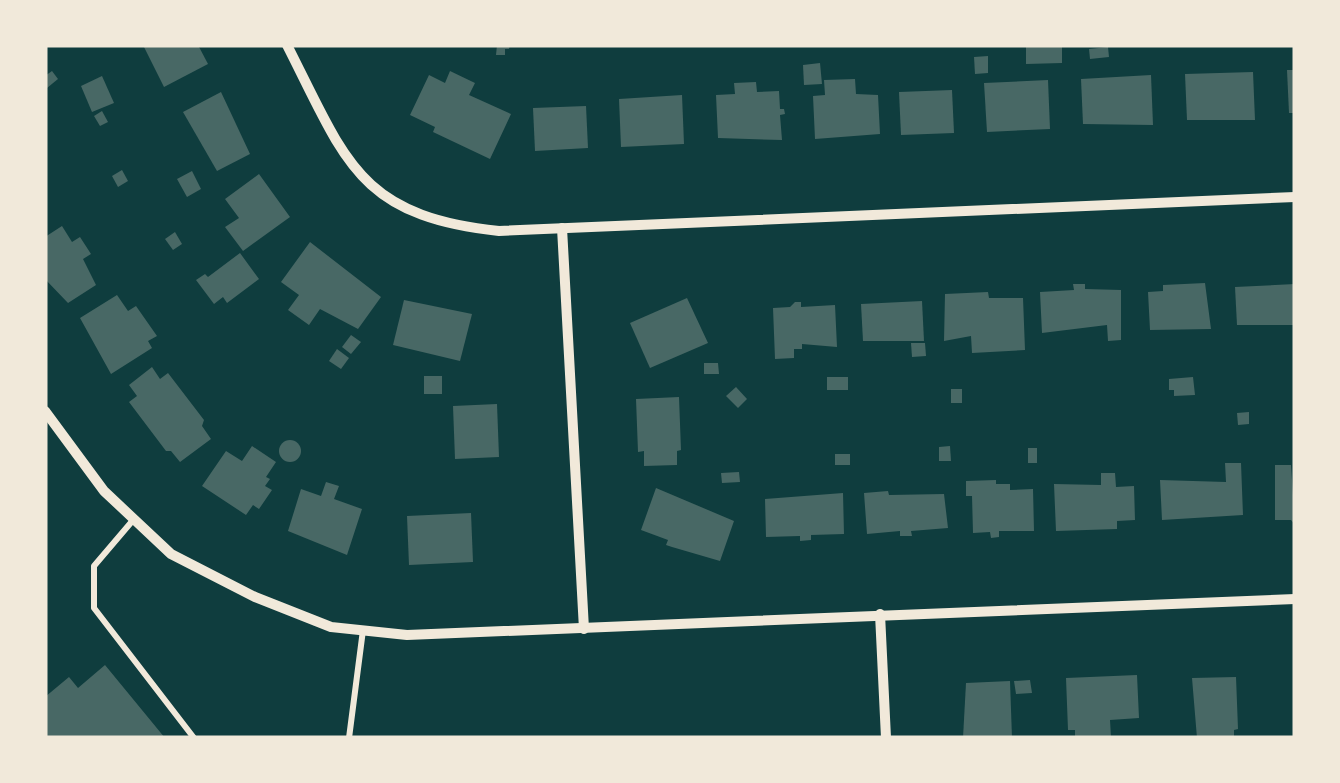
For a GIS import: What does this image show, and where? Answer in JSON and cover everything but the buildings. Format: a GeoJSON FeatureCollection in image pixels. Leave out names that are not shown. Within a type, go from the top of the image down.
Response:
{"type":"FeatureCollection","features":[{"type":"Feature","properties":{"kind":"street"},"geometry":{"type":"LineString","coordinates":[[287,45],[350,164],[379,194],[411,214],[450,226],[499,231],[1295,198]]}},
{"type":"Feature","properties":{"kind":"street"},"geometry":{"type":"LineString","coordinates":[[562,228],[584,629]]}},
{"type":"Feature","properties":{"kind":"street"},"geometry":{"type":"LineString","coordinates":[[45,411],[104,491],[171,554],[255,597],[332,626],[408,635],[1295,599]]}},
{"type":"Feature","properties":{"kind":"street"},"geometry":{"type":"LineString","coordinates":[[880,614],[886,738]]}},
{"type":"Feature","properties":{"kind":"lane"},"geometry":{"type":"LineString","coordinates":[[134,519],[94,566],[90,583],[94,608],[194,738]]}},
{"type":"Feature","properties":{"kind":"lane"},"geometry":{"type":"LineString","coordinates":[[350,738],[363,630]]}}]}
